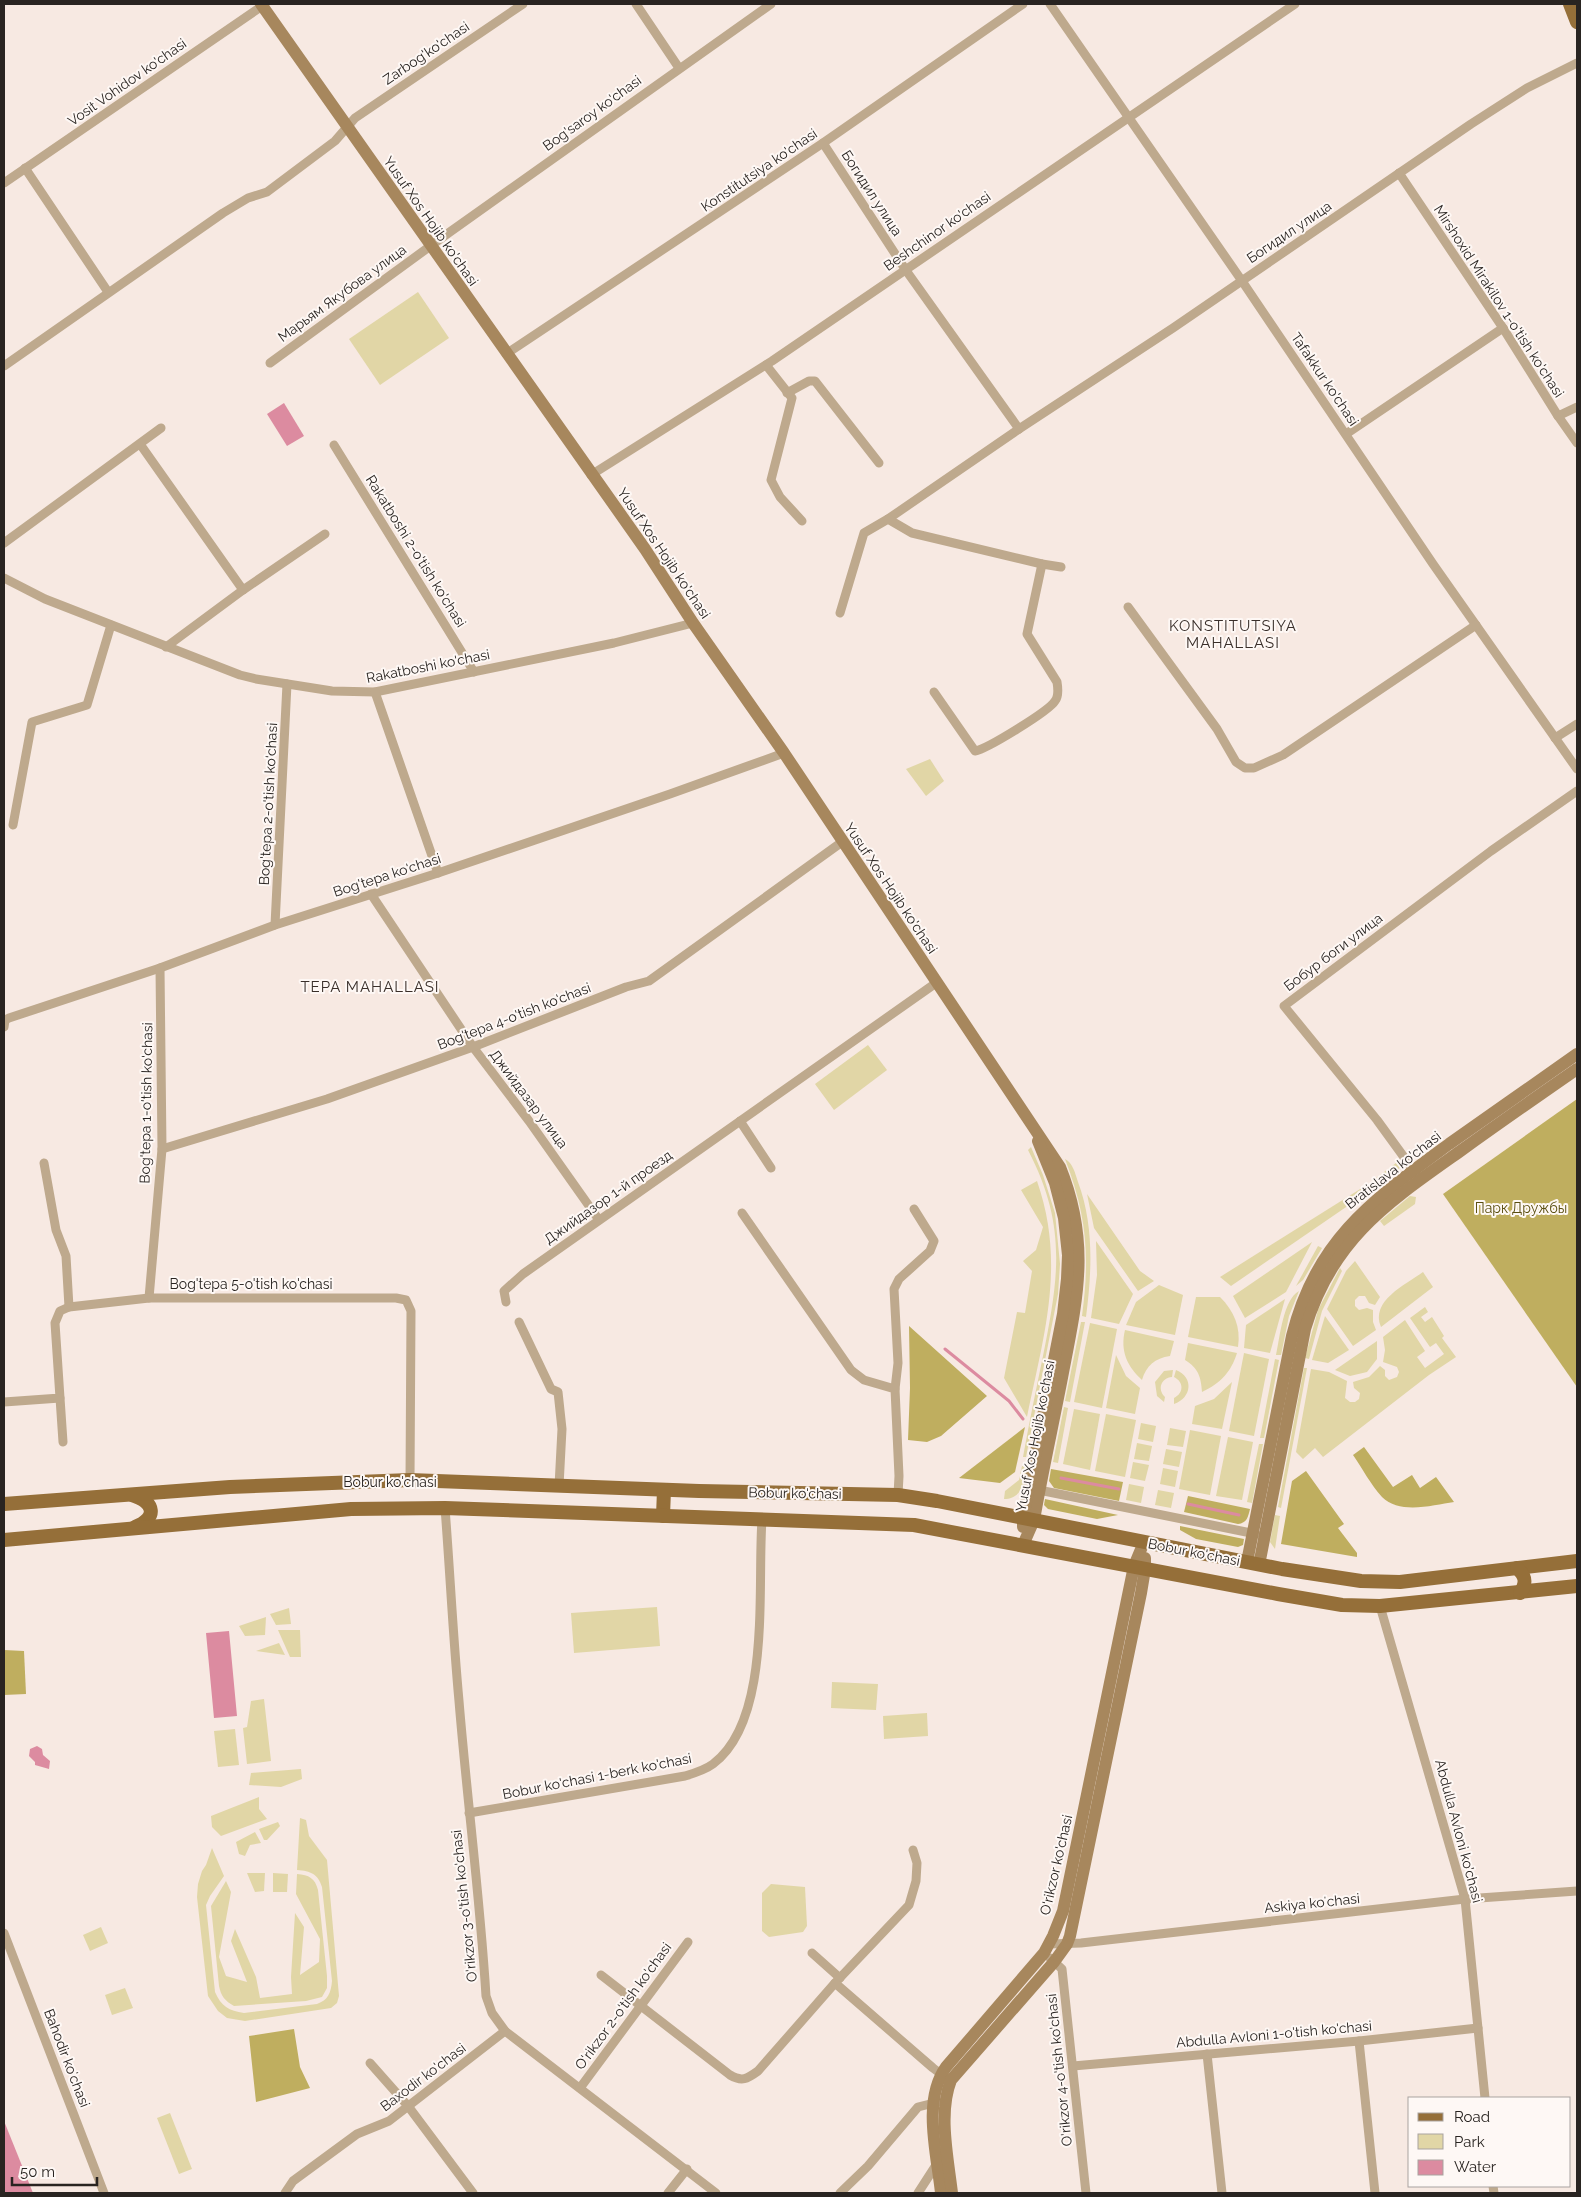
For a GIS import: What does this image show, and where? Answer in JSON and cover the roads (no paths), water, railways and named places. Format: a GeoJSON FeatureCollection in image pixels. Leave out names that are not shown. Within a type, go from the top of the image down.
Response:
{"type":"FeatureCollection","features":[{"type":"Feature","properties":{"kind":"main road","name":"Yusuf Xos Hojib ko'chasi"},"geometry":{"type":"LineString","coordinates":[[263,4],[430,246],[639,542],[784,753],[936,983],[1054,1155],[1065,1179],[1076,1216],[1080,1254],[1079,1277],[1074,1317],[1023,1545]]}},
{"type":"Feature","properties":{"kind":"main road"},"geometry":{"type":"LineString","coordinates":[[1570,4],[1577,22]]}},
{"type":"Feature","properties":{"kind":"main road","name":"Bratislava ko'chasi"},"geometry":{"type":"LineString","coordinates":[[1253,1564],[1305,1329],[1316,1297],[1330,1270],[1356,1233],[1416,1175],[1577,1054]]}},
{"type":"Feature","properties":{"kind":"main road","name":"Bratislava ko'chasi"},"geometry":{"type":"LineString","coordinates":[[1416,1175],[1577,1069]]}},
{"type":"Feature","properties":{"kind":"main road","name":"Bobur ko'chasi"},"geometry":{"type":"LineString","coordinates":[[4,1504],[230,1487],[410,1480],[664,1490],[898,1495],[1253,1564],[1340,1579],[1386,1582],[1577,1560]]}},
{"type":"Feature","properties":{"kind":"main road"},"geometry":{"type":"LineString","coordinates":[[663,1516],[664,1490]]}},
{"type":"Feature","properties":{"kind":"main road"},"geometry":{"type":"LineString","coordinates":[[130,1495],[149,1503],[150,1510],[150,1518],[132,1528]]}},
{"type":"Feature","properties":{"kind":"main road","name":"Bobur ko'chasi"},"geometry":{"type":"LineString","coordinates":[[4,1540],[351,1509],[445,1508],[914,1524],[1342,1605],[1380,1606],[1577,1586]]}},
{"type":"Feature","properties":{"kind":"main road"},"geometry":{"type":"LineString","coordinates":[[1140,1567],[1144,1542]]}},
{"type":"Feature","properties":{"kind":"main road","name":"O'rikzor ko'chasi"},"geometry":{"type":"LineString","coordinates":[[941,2193],[943,2162],[939,2101],[936,2086],[1054,1962],[1067,1944],[1076,1914],[1140,1567]]}},
{"type":"Feature","properties":{"kind":"main road","name":"O'rikzor ko'chasi"},"geometry":{"type":"LineString","coordinates":[[946,2077],[1047,1949],[1063,1911],[1140,1567]]}},
{"type":"Feature","properties":{"kind":"main road"},"geometry":{"type":"LineString","coordinates":[[1517,1568],[1525,1580],[1524,1587],[1520,1593]]}},
{"type":"Feature","properties":{"kind":"main road","name":"O'rikzor ko'chasi"},"geometry":{"type":"LineString","coordinates":[[943,2162],[952,2193]]}},
{"type":"Feature","properties":{"kind":"street","name":"Vosit Vohidov ko'chasi"},"geometry":{"type":"LineString","coordinates":[[4,183],[263,4]]}},
{"type":"Feature","properties":{"kind":"street","name":"Zarbog'ko'chasi"},"geometry":{"type":"LineString","coordinates":[[4,366],[224,213],[248,198],[267,192],[335,141],[355,118],[523,4]]}},
{"type":"Feature","properties":{"kind":"street"},"geometry":{"type":"LineString","coordinates":[[636,4],[679,68]]}},
{"type":"Feature","properties":{"kind":"street","name":"Bog'saroy ko'chasi"},"geometry":{"type":"LineString","coordinates":[[430,246],[771,4]]}},
{"type":"Feature","properties":{"kind":"street","name":"Konstitutsiya ko'chasi"},"geometry":{"type":"LineString","coordinates":[[506,354],[823,143],[1024,4]]}},
{"type":"Feature","properties":{"kind":"street","name":"Tafakkur ko'chasi"},"geometry":{"type":"LineString","coordinates":[[1050,4],[1577,769]]}},
{"type":"Feature","properties":{"kind":"street","name":"Beshchinor ko'chasi"},"geometry":{"type":"LineString","coordinates":[[592,475],[766,365],[1295,4]]}},
{"type":"Feature","properties":{"kind":"street","name":"Богидил улица"},"geometry":{"type":"LineString","coordinates":[[840,613],[864,533],[1527,88],[1577,62]]}},
{"type":"Feature","properties":{"kind":"street","name":"Богидил улица"},"geometry":{"type":"LineString","coordinates":[[823,143],[905,269],[1019,429]]}},
{"type":"Feature","properties":{"kind":"street"},"geometry":{"type":"LineString","coordinates":[[25,168],[108,292]]}},
{"type":"Feature","properties":{"kind":"street","name":"Mirshoxid Mirakilov 1-o'tish ko'chasi"},"geometry":{"type":"LineString","coordinates":[[1400,174],[1503,328],[1558,416],[1577,442]]}},
{"type":"Feature","properties":{"kind":"street","name":"Марьям Якубова улица"},"geometry":{"type":"LineString","coordinates":[[270,363],[430,246]]}},
{"type":"Feature","properties":{"kind":"street"},"geometry":{"type":"LineString","coordinates":[[1346,434],[1503,328]]}},
{"type":"Feature","properties":{"kind":"street"},"geometry":{"type":"LineString","coordinates":[[766,365],[792,398],[771,480],[780,497],[802,521]]}},
{"type":"Feature","properties":{"kind":"street"},"geometry":{"type":"LineString","coordinates":[[787,393],[809,381],[815,381],[879,463]]}},
{"type":"Feature","properties":{"kind":"street"},"geometry":{"type":"LineString","coordinates":[[1558,416],[1577,407]]}},
{"type":"Feature","properties":{"kind":"street"},"geometry":{"type":"LineString","coordinates":[[4,542],[161,428]]}},
{"type":"Feature","properties":{"kind":"street"},"geometry":{"type":"LineString","coordinates":[[140,444],[243,590]]}},
{"type":"Feature","properties":{"kind":"street","name":"Rakatboshi 2-o'tish ko'chasi"},"geometry":{"type":"LineString","coordinates":[[334,445],[474,672]]}},
{"type":"Feature","properties":{"kind":"street"},"geometry":{"type":"LineString","coordinates":[[888,518],[912,533],[1061,567]]}},
{"type":"Feature","properties":{"kind":"street"},"geometry":{"type":"LineString","coordinates":[[166,647],[243,590],[325,534]]}},
{"type":"Feature","properties":{"kind":"street"},"geometry":{"type":"LineString","coordinates":[[934,692],[975,751],[1016,730],[1055,702],[1059,691],[1057,682],[1027,634],[1042,564]]}},
{"type":"Feature","properties":{"kind":"street","name":"Rakatboshi ko'chasi"},"geometry":{"type":"LineString","coordinates":[[4,578],[45,599],[240,675],[347,693],[375,692],[474,672],[614,643],[693,623]]}},
{"type":"Feature","properties":{"kind":"street"},"geometry":{"type":"LineString","coordinates":[[1128,607],[1216,730],[1236,762],[1245,768],[1254,768],[1283,755],[1476,625]]}},
{"type":"Feature","properties":{"kind":"street"},"geometry":{"type":"LineString","coordinates":[[14,826],[32,722],[87,705],[111,625]]}},
{"type":"Feature","properties":{"kind":"street","name":"Bog'tepa 2-o'tish ko'chasi"},"geometry":{"type":"LineString","coordinates":[[275,925],[288,684]]}},
{"type":"Feature","properties":{"kind":"street"},"geometry":{"type":"LineString","coordinates":[[375,692],[438,872]]}},
{"type":"Feature","properties":{"kind":"street"},"geometry":{"type":"LineString","coordinates":[[1556,738],[1577,724]]}},
{"type":"Feature","properties":{"kind":"street","name":"Bog'tepa ko'chasi"},"geometry":{"type":"LineString","coordinates":[[4,1027],[5,1020],[9,1018],[160,968],[275,925],[438,872],[784,753]]}},
{"type":"Feature","properties":{"kind":"street","name":"Бобур боги улица"},"geometry":{"type":"LineString","coordinates":[[1416,1175],[1377,1120],[1284,1006],[1491,851],[1577,790]]}},
{"type":"Feature","properties":{"kind":"street","name":"Bog'tepa 4-o'tish ko'chasi"},"geometry":{"type":"LineString","coordinates":[[162,1149],[327,1099],[473,1047],[626,987],[649,981],[842,842]]}},
{"type":"Feature","properties":{"kind":"street","name":"Джийдазар улица"},"geometry":{"type":"LineString","coordinates":[[372,894],[473,1047],[529,1121],[599,1220]]}},
{"type":"Feature","properties":{"kind":"street","name":"Bog'tepa 1-o'tish ko'chasi"},"geometry":{"type":"LineString","coordinates":[[149,1298],[162,1149],[160,968]]}},
{"type":"Feature","properties":{"kind":"street","name":"Джийдазор 1-й проезд"},"geometry":{"type":"LineString","coordinates":[[506,1302],[504,1291],[523,1274],[936,983]]}},
{"type":"Feature","properties":{"kind":"street"},"geometry":{"type":"LineString","coordinates":[[740,1121],[771,1168]]}},
{"type":"Feature","properties":{"kind":"street"},"geometry":{"type":"LineString","coordinates":[[44,1163],[56,1230],[66,1256],[69,1307],[60,1311],[56,1316],[55,1323],[63,1442]]}},
{"type":"Feature","properties":{"kind":"street"},"geometry":{"type":"LineString","coordinates":[[898,1495],[899,1476],[895,1389],[898,1363],[894,1289],[899,1279],[930,1251],[934,1241],[914,1210]]}},
{"type":"Feature","properties":{"kind":"street"},"geometry":{"type":"LineString","coordinates":[[742,1213],[850,1370],[864,1380],[895,1389]]}},
{"type":"Feature","properties":{"kind":"street","name":"Bog'tepa 5-o'tish ko'chasi"},"geometry":{"type":"LineString","coordinates":[[69,1307],[149,1298],[288,1297],[396,1298],[406,1300],[411,1311],[410,1480]]}},
{"type":"Feature","properties":{"kind":"street"},"geometry":{"type":"LineString","coordinates":[[519,1322],[551,1389],[558,1392],[562,1429],[559,1486]]}},
{"type":"Feature","properties":{"kind":"street"},"geometry":{"type":"LineString","coordinates":[[4,1402],[60,1398]]}},
{"type":"Feature","properties":{"kind":"street"},"geometry":{"type":"LineString","coordinates":[[1034,1489],[1258,1535]]}},
{"type":"Feature","properties":{"kind":"street","name":"O'rikzor 3-o'tish ko'chasi"},"geometry":{"type":"LineString","coordinates":[[445,1508],[451,1582],[453,1642],[486,1996],[492,2013],[505,2031],[716,2193]]}},
{"type":"Feature","properties":{"kind":"street","name":"Bobur ko'chasi 1-berk ko'chasi"},"geometry":{"type":"LineString","coordinates":[[469,1813],[680,1777],[700,1771],[713,1763],[730,1745],[742,1725],[751,1700],[757,1659],[762,1520]]}},
{"type":"Feature","properties":{"kind":"street","name":"Abdulla Avloni ko'chasi"},"geometry":{"type":"LineString","coordinates":[[1380,1606],[1465,1899],[1485,2097]]}},
{"type":"Feature","properties":{"kind":"street"},"geometry":{"type":"LineString","coordinates":[[601,1975],[730,2075],[744,2080],[758,2071],[838,1980],[909,1905],[916,1881],[918,1863],[913,1850]]}},
{"type":"Feature","properties":{"kind":"street","name":"Askiya koʻchasi"},"geometry":{"type":"LineString","coordinates":[[1047,1949],[1067,1944],[1465,1899],[1577,1891]]}},
{"type":"Feature","properties":{"kind":"street","name":"Bahodir koʻchasi"},"geometry":{"type":"LineString","coordinates":[[4,1933],[104,2193]]}},
{"type":"Feature","properties":{"kind":"street","name":"O'rikzor 2-o'tish ko'chasi"},"geometry":{"type":"LineString","coordinates":[[580,2088],[642,2007],[688,1942]]}},
{"type":"Feature","properties":{"kind":"street","name":"O'rikzor 4-o'tish ko'chasi"},"geometry":{"type":"LineString","coordinates":[[1047,1949],[1054,1962],[1062,1968],[1086,2193]]}},
{"type":"Feature","properties":{"kind":"street"},"geometry":{"type":"LineString","coordinates":[[812,1953],[838,1980],[946,2077]]}},
{"type":"Feature","properties":{"kind":"street","name":"Abdulla Avloni 1-o'tish ko'chasi"},"geometry":{"type":"LineString","coordinates":[[1073,2066],[1359,2041],[1478,2028]]}},
{"type":"Feature","properties":{"kind":"street","name":"Baxodir ko'chasi"},"geometry":{"type":"LineString","coordinates":[[285,2193],[293,2181],[357,2134],[390,2121],[505,2031]]}},
{"type":"Feature","properties":{"kind":"street"},"geometry":{"type":"LineString","coordinates":[[1359,2041],[1375,2193]]}},
{"type":"Feature","properties":{"kind":"street"},"geometry":{"type":"LineString","coordinates":[[1207,2054],[1222,2193]]}},
{"type":"Feature","properties":{"kind":"street"},"geometry":{"type":"LineString","coordinates":[[370,2063],[408,2106],[473,2193]]}},
{"type":"Feature","properties":{"kind":"street"},"geometry":{"type":"LineString","coordinates":[[840,2193],[868,2166],[918,2107],[939,2101]]}},
{"type":"Feature","properties":{"kind":"street"},"geometry":{"type":"LineString","coordinates":[[918,2193],[943,2162]]}},
{"type":"Feature","properties":{"kind":"street"},"geometry":{"type":"LineString","coordinates":[[668,2193],[687,2169]]}},
{"type":"Feature","properties":{"kind":"water"},"geometry":{"type":"Polygon","coordinates":[[[284,403],[304,436],[287,446],[267,414],[284,403]]]}},
{"type":"Feature","properties":{"kind":"water"},"geometry":{"type":"Polygon","coordinates":[[[229,1631],[237,1716],[214,1718],[206,1633],[229,1631]]]}},
{"type":"Feature","properties":{"kind":"water"},"geometry":{"type":"Polygon","coordinates":[[[37,1746],[42,1749],[43,1755],[50,1761],[49,1769],[35,1765],[35,1762],[29,1756],[30,1749],[37,1746]]]}},
{"type":"Feature","properties":{"kind":"water"},"geometry":{"type":"Polygon","coordinates":[[[4,2121],[33,2193],[4,2193],[4,2121]]]}},
{"type":"Feature","properties":{"kind":"waterway"},"geometry":{"type":"LineString","coordinates":[[945,1349],[1009,1401],[1023,1419]]}},
{"type":"Feature","properties":{"kind":"waterway"},"geometry":{"type":"LineString","coordinates":[[1061,1478],[1119,1489]]}},
{"type":"Feature","properties":{"kind":"waterway"},"geometry":{"type":"LineString","coordinates":[[1188,1504],[1239,1515]]}},
{"type":"Feature","properties":{"kind":"district","name":"KONSTITUTSIYA MAHALLASI"},"geometry":{"type":"Point","coordinates":[1233,634]}},
{"type":"Feature","properties":{"kind":"district","name":"TEPA MAHALLASI"},"geometry":{"type":"Point","coordinates":[370,987]}},
{"type":"Feature","properties":{"kind":"park label","name":"Парк Дружбы"},"geometry":{"type":"Point","coordinates":[1521,1208]}}]}
